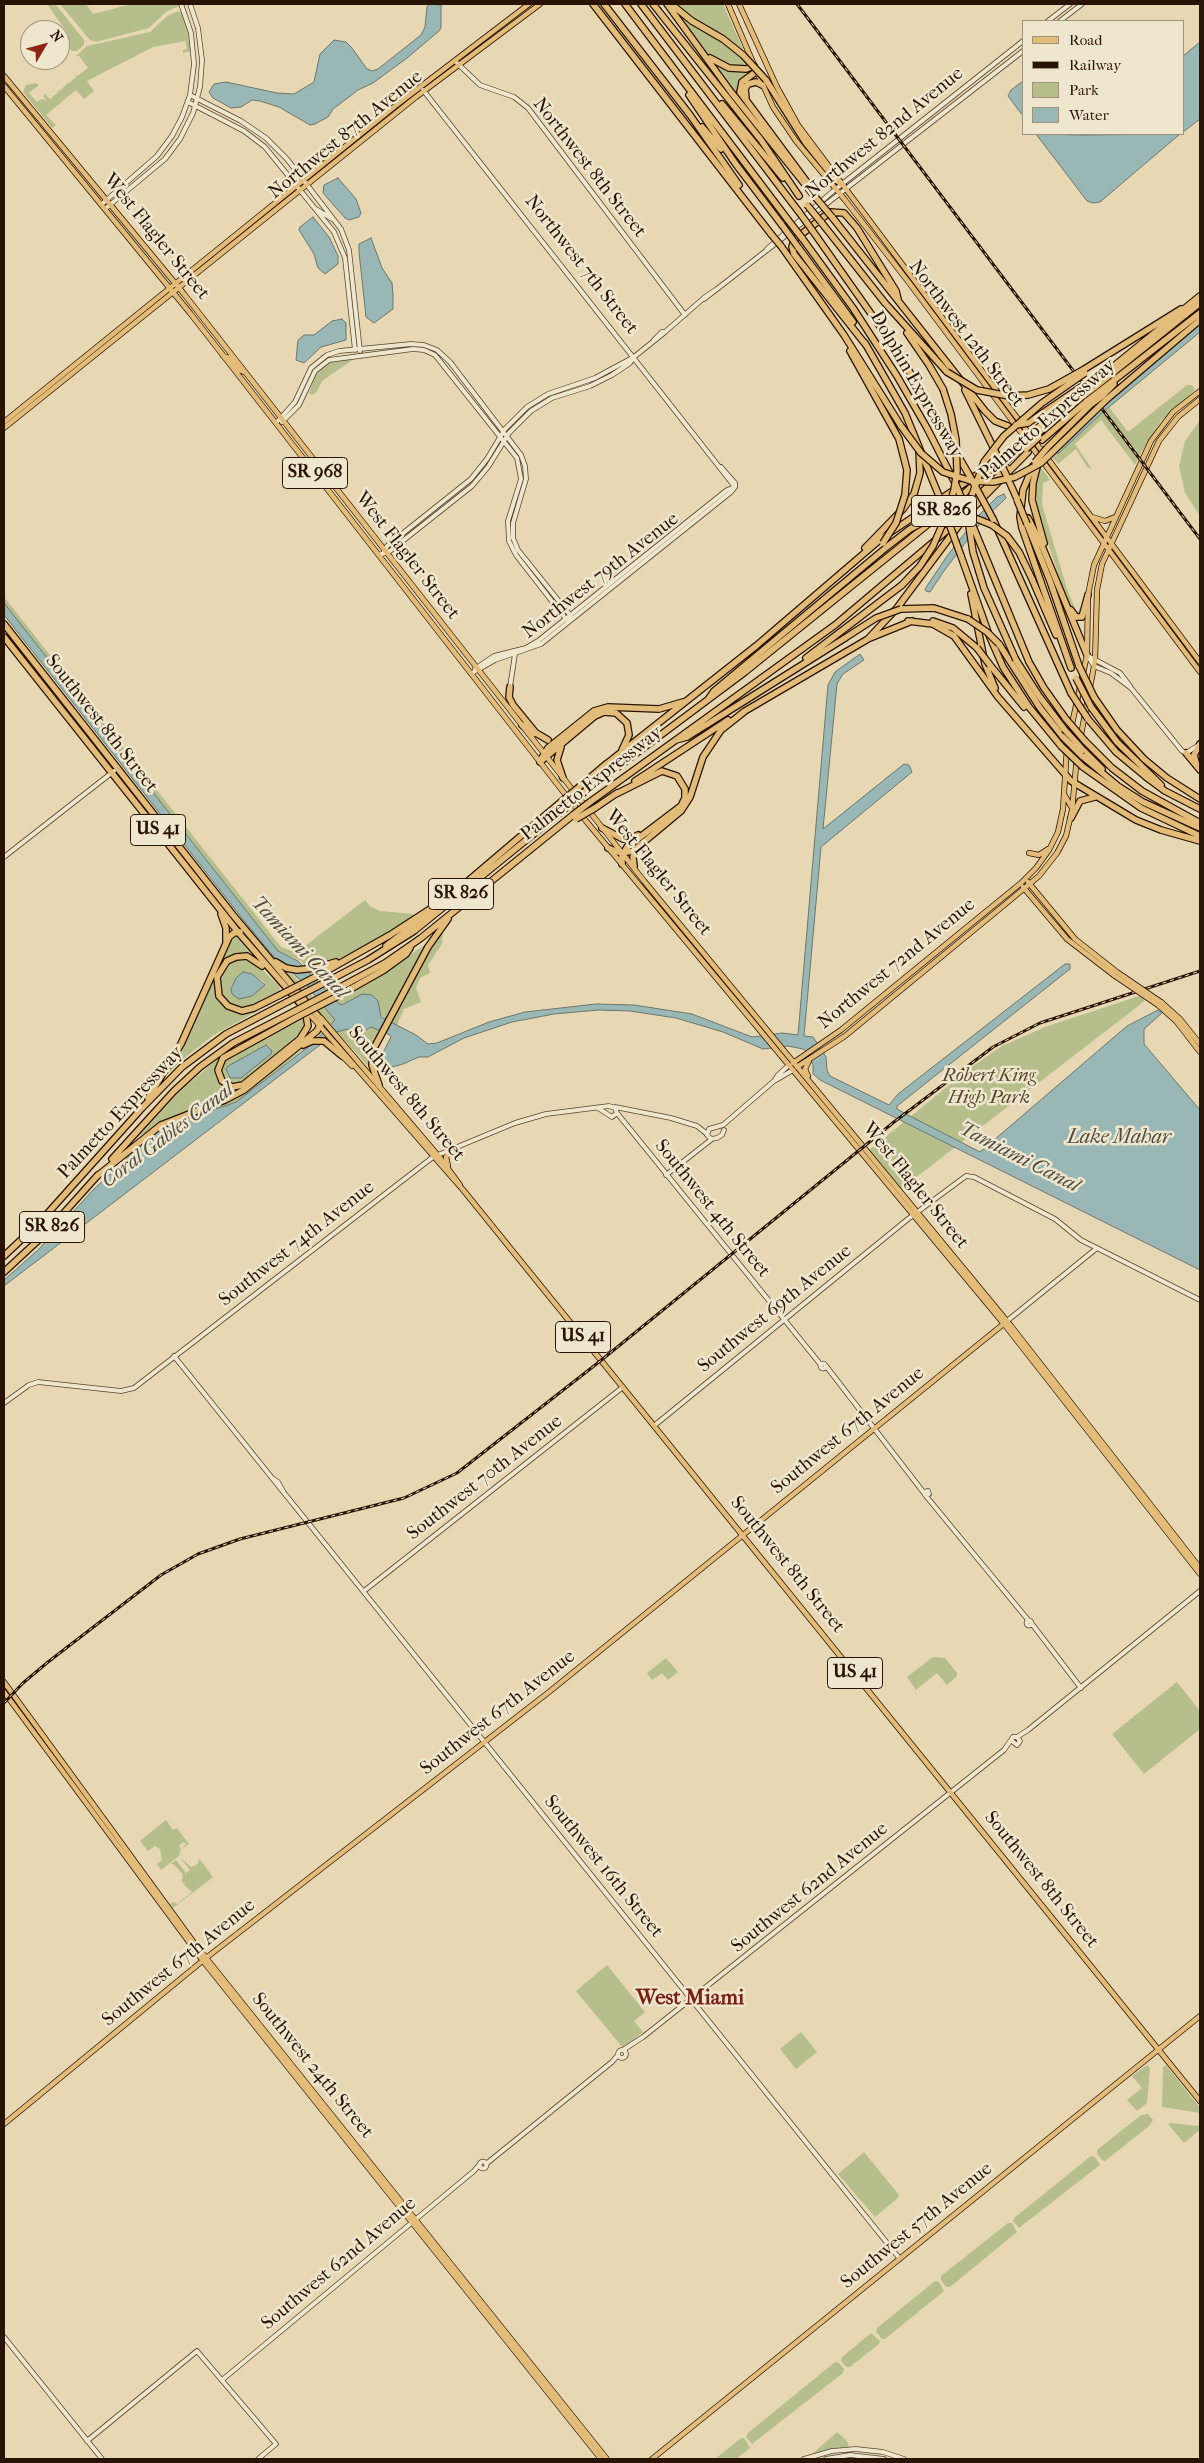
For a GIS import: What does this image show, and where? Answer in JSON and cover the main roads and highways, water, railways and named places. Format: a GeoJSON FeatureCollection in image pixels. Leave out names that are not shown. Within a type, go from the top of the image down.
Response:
{"type":"FeatureCollection","features":[{"type":"Feature","properties":{"kind":"highway"},"geometry":{"type":"LineString","coordinates":[[593,4],[617,38],[753,209]]}},
{"type":"Feature","properties":{"kind":"highway"},"geometry":{"type":"LineString","coordinates":[[604,4],[690,115],[753,209],[832,318],[900,426],[921,454],[944,472],[971,481],[993,482],[1024,473],[1041,463],[1098,388],[1200,305]]}},
{"type":"Feature","properties":{"kind":"highway","name":"Dolphin Expressway"},"geometry":{"type":"LineString","coordinates":[[625,4],[802,238],[853,308],[893,368],[955,483],[1030,662],[1044,688],[1084,741],[1112,768],[1169,808],[1200,823]]}},
{"type":"Feature","properties":{"kind":"highway","name":"Dolphin Expressway"},"geometry":{"type":"LineString","coordinates":[[641,4],[812,230],[894,346],[993,519],[1071,693],[1088,719],[1108,744],[1130,765],[1165,791],[1200,809]]}},
{"type":"Feature","properties":{"kind":"highway"},"geometry":{"type":"LineString","coordinates":[[653,4],[755,132],[799,196]]}},
{"type":"Feature","properties":{"kind":"highway"},"geometry":{"type":"LineString","coordinates":[[669,4],[744,108],[988,415],[997,422],[1008,426],[1028,422],[1084,397],[1200,320]]}},
{"type":"Feature","properties":{"kind":"highway"},"geometry":{"type":"LineString","coordinates":[[669,4],[692,21],[730,44],[743,55],[806,143],[835,179],[844,187]]}},
{"type":"Feature","properties":{"kind":"highway"},"geometry":{"type":"LineString","coordinates":[[678,36],[744,108]]}},
{"type":"Feature","properties":{"kind":"highway"},"geometry":{"type":"LineString","coordinates":[[699,48],[723,67],[755,69]]}},
{"type":"Feature","properties":{"kind":"highway"},"geometry":{"type":"LineString","coordinates":[[686,63],[807,205],[885,303],[926,360],[943,390],[952,414],[956,440],[957,471],[948,514],[933,546],[920,566],[902,585],[863,616],[843,635]]}},
{"type":"Feature","properties":{"kind":"highway"},"geometry":{"type":"LineString","coordinates":[[674,69],[734,163]]}},
{"type":"Feature","properties":{"kind":"highway"},"geometry":{"type":"LineString","coordinates":[[755,69],[740,87],[740,92],[800,171],[816,198]]}},
{"type":"Feature","properties":{"kind":"highway"},"geometry":{"type":"LineString","coordinates":[[745,100],[744,89],[748,84],[764,82]]}},
{"type":"Feature","properties":{"kind":"highway"},"geometry":{"type":"LineString","coordinates":[[690,115],[734,163],[782,225],[844,310],[893,390],[918,440],[1003,667],[1028,707],[1061,746]]}},
{"type":"Feature","properties":{"kind":"highway"},"geometry":{"type":"LineString","coordinates":[[866,345],[794,254],[792,247],[794,240],[830,212],[844,213],[857,228],[896,290],[898,300]]}},
{"type":"Feature","properties":{"kind":"highway","name":"Palmetto Expressway"},"geometry":{"type":"LineString","coordinates":[[1098,388],[1200,296]]}},
{"type":"Feature","properties":{"kind":"highway"},"geometry":{"type":"LineString","coordinates":[[885,303],[947,372],[977,390],[1009,396],[1028,395],[1049,389],[1084,372]]}},
{"type":"Feature","properties":{"kind":"highway"},"geometry":{"type":"LineString","coordinates":[[1082,753],[1039,696],[1016,660],[984,588],[973,552],[969,526],[972,495],[984,462],[1004,436],[1042,403],[1084,372],[1175,312],[1187,307]]}},
{"type":"Feature","properties":{"kind":"highway","name":"Palmetto Expressway"},"geometry":{"type":"LineString","coordinates":[[4,1256],[42,1220],[142,1108],[182,1068],[207,1047],[287,1002],[368,960],[427,921],[583,793],[706,702],[836,600],[996,465],[1025,447],[1084,397],[1120,376],[1200,313]]}},
{"type":"Feature","properties":{"kind":"highway"},"geometry":{"type":"LineString","coordinates":[[832,318],[899,439],[907,470],[905,495],[896,523],[886,544]]}},
{"type":"Feature","properties":{"kind":"highway"},"geometry":{"type":"LineString","coordinates":[[954,371],[974,405],[1027,521],[1051,567],[1087,655]]}},
{"type":"Feature","properties":{"kind":"highway"},"geometry":{"type":"LineString","coordinates":[[1071,668],[1022,528],[1020,517],[1023,490],[1036,462],[1084,397]]}},
{"type":"Feature","properties":{"kind":"highway","name":"Palmetto Expressway"},"geometry":{"type":"LineString","coordinates":[[4,1272],[41,1238],[174,1091],[200,1067],[233,1043],[297,1013],[395,962],[406,954],[412,945],[564,822],[575,817],[590,802],[670,742],[770,674],[835,625],[970,511],[1025,447],[1084,397]]}},
{"type":"Feature","properties":{"kind":"highway"},"geometry":{"type":"LineString","coordinates":[[841,573],[911,498],[920,473],[918,440]]}},
{"type":"Feature","properties":{"kind":"highway"},"geometry":{"type":"LineString","coordinates":[[926,549],[932,540],[1025,447]]}},
{"type":"Feature","properties":{"kind":"highway"},"geometry":{"type":"LineString","coordinates":[[890,556],[912,542],[1025,447]]}},
{"type":"Feature","properties":{"kind":"highway"},"geometry":{"type":"LineString","coordinates":[[1036,462],[1032,500],[1051,567]]}},
{"type":"Feature","properties":{"kind":"highway"},"geometry":{"type":"LineString","coordinates":[[706,702],[714,690],[816,600],[841,573],[898,526],[986,468],[996,465]]}},
{"type":"Feature","properties":{"kind":"highway"},"geometry":{"type":"LineString","coordinates":[[867,639],[897,608],[970,511]]}},
{"type":"Feature","properties":{"kind":"highway"},"geometry":{"type":"LineString","coordinates":[[368,960],[464,884],[604,766],[691,697],[816,600],[830,593],[886,544],[928,519],[953,514],[970,516],[992,525],[1007,536],[1019,552],[1071,668],[1091,707],[1117,742],[1165,791]]}},
{"type":"Feature","properties":{"kind":"highway"},"geometry":{"type":"LineString","coordinates":[[1027,521],[1079,666],[1094,697],[1110,722],[1140,756],[1167,778],[1200,799]]}},
{"type":"Feature","properties":{"kind":"highway"},"geometry":{"type":"LineString","coordinates":[[971,584],[987,670],[997,692],[1011,712]]}},
{"type":"Feature","properties":{"kind":"highway"},"geometry":{"type":"LineString","coordinates":[[1066,604],[1076,617],[1082,616],[1088,595]]}},
{"type":"Feature","properties":{"kind":"highway"},"geometry":{"type":"LineString","coordinates":[[670,742],[687,737],[843,635],[876,618],[901,610],[934,608],[968,618],[987,632],[999,644],[1040,708],[1063,737],[1082,753],[1120,784],[1162,812],[1200,828]]}},
{"type":"Feature","properties":{"kind":"highway"},"geometry":{"type":"LineString","coordinates":[[575,817],[595,808],[712,729],[867,639],[908,621],[929,620],[944,623],[962,633],[977,648],[1035,720],[1083,767],[1135,804],[1200,836]]}},
{"type":"Feature","properties":{"kind":"highway"},"geometry":{"type":"LineString","coordinates":[[908,621],[933,624],[954,636],[1011,712],[1065,776],[1074,784],[1146,825],[1200,841]]}},
{"type":"Feature","properties":{"kind":"highway","name":"Southwest 8th Street"},"geometry":{"type":"LineString","coordinates":[[4,624],[110,759],[115,770],[203,888],[273,974],[305,1009]]}},
{"type":"Feature","properties":{"kind":"highway","name":"Southwest 8th Street"},"geometry":{"type":"LineString","coordinates":[[4,637],[101,758],[115,770],[320,1017]]}},
{"type":"Feature","properties":{"kind":"highway"},"geometry":{"type":"LineString","coordinates":[[510,687],[510,697],[513,705],[538,734],[548,740]]}},
{"type":"Feature","properties":{"kind":"highway"},"geometry":{"type":"LineString","coordinates":[[540,762],[563,736],[588,715],[602,708],[659,709],[691,697]]}},
{"type":"Feature","properties":{"kind":"highway"},"geometry":{"type":"LineString","coordinates":[[56,702],[62,704],[84,731],[91,735]]}},
{"type":"Feature","properties":{"kind":"highway"},"geometry":{"type":"LineString","coordinates":[[608,848],[624,853],[637,848],[684,808],[710,743],[724,726],[745,711]]}},
{"type":"Feature","properties":{"kind":"highway"},"geometry":{"type":"LineString","coordinates":[[545,755],[563,744],[600,714],[608,712],[620,715],[629,727],[628,739],[623,749],[604,766]]}},
{"type":"Feature","properties":{"kind":"highway"},"geometry":{"type":"LineString","coordinates":[[522,724],[539,738],[548,740],[563,736]]}},
{"type":"Feature","properties":{"kind":"highway"},"geometry":{"type":"LineString","coordinates":[[563,744],[557,760],[563,778]]}},
{"type":"Feature","properties":{"kind":"highway"},"geometry":{"type":"LineString","coordinates":[[1198,768],[1194,755],[1200,744]]}},
{"type":"Feature","properties":{"kind":"highway"},"geometry":{"type":"LineString","coordinates":[[1186,753],[1198,768]]}},
{"type":"Feature","properties":{"kind":"highway"},"geometry":{"type":"LineString","coordinates":[[101,758],[110,759]]}},
{"type":"Feature","properties":{"kind":"highway"},"geometry":{"type":"LineString","coordinates":[[614,795],[659,772],[670,772],[680,778],[685,789],[682,804],[627,847],[622,864]]}},
{"type":"Feature","properties":{"kind":"highway"},"geometry":{"type":"LineString","coordinates":[[1071,818],[1080,801],[1096,797]]}},
{"type":"Feature","properties":{"kind":"highway"},"geometry":{"type":"LineString","coordinates":[[602,828],[614,836],[625,840],[647,831]]}},
{"type":"Feature","properties":{"kind":"highway"},"geometry":{"type":"LineString","coordinates":[[634,866],[633,857],[637,848]]}},
{"type":"Feature","properties":{"kind":"highway"},"geometry":{"type":"LineString","coordinates":[[273,974],[268,973],[252,958],[236,957],[227,961],[220,970],[216,979],[217,990],[225,1004],[242,1011],[254,1008],[321,974],[402,928],[464,884]]}},
{"type":"Feature","properties":{"kind":"highway"},"geometry":{"type":"LineString","coordinates":[[203,888],[214,890]]}},
{"type":"Feature","properties":{"kind":"highway"},"geometry":{"type":"LineString","coordinates":[[218,907],[225,924],[226,943]]}},
{"type":"Feature","properties":{"kind":"highway"},"geometry":{"type":"LineString","coordinates":[[379,1085],[371,1060],[373,1050],[428,947],[450,916]]}},
{"type":"Feature","properties":{"kind":"highway"},"geometry":{"type":"LineString","coordinates":[[142,1108],[181,1044],[231,935],[238,932],[252,937]]}},
{"type":"Feature","properties":{"kind":"highway"},"geometry":{"type":"LineString","coordinates":[[265,953],[286,968],[315,968],[354,955]]}},
{"type":"Feature","properties":{"kind":"highway"},"geometry":{"type":"LineString","coordinates":[[297,1013],[223,1058],[218,1067],[222,1081],[232,1087],[243,1085],[300,1038],[308,1026],[305,1009]]}},
{"type":"Feature","properties":{"kind":"highway"},"geometry":{"type":"LineString","coordinates":[[96,1178],[156,1128],[236,1095],[322,1028],[320,1017]]}},
{"type":"Feature","properties":{"kind":"highway"},"geometry":{"type":"LineString","coordinates":[[294,1049],[312,1041],[332,1039],[342,1056]]}},
{"type":"Feature","properties":{"kind":"main road","name":"Northwest 87th Avenue"},"geometry":{"type":"LineString","coordinates":[[172,291],[338,151],[529,4]]}},
{"type":"Feature","properties":{"kind":"main road","name":"Northwest 87th Avenue"},"geometry":{"type":"LineString","coordinates":[[177,286],[424,91],[540,4]]}},
{"type":"Feature","properties":{"kind":"main road","name":"Northwest 12th Street"},"geometry":{"type":"LineString","coordinates":[[728,4],[755,69],[764,82],[793,137],[907,280],[1105,539],[1111,543],[1200,662]]}},
{"type":"Feature","properties":{"kind":"main road","name":"Northwest 12th Street"},"geometry":{"type":"LineString","coordinates":[[739,4],[786,103],[844,187],[1091,517],[1105,539],[1108,548],[1200,672]]}},
{"type":"Feature","properties":{"kind":"main road","name":"West Flagler Street"},"geometry":{"type":"LineString","coordinates":[[4,76],[177,286],[641,877],[1006,1323],[1200,1568]]}},
{"type":"Feature","properties":{"kind":"main road","name":"West Flagler Street"},"geometry":{"type":"LineString","coordinates":[[4,86],[104,206],[224,356],[608,848],[789,1065]]}},
{"type":"Feature","properties":{"kind":"main road"},"geometry":{"type":"LineString","coordinates":[[338,151],[342,156]]}},
{"type":"Feature","properties":{"kind":"main road"},"geometry":{"type":"LineString","coordinates":[[4,422],[172,291]]}},
{"type":"Feature","properties":{"kind":"main road"},"geometry":{"type":"LineString","coordinates":[[4,428],[172,291]]}},
{"type":"Feature","properties":{"kind":"main road"},"geometry":{"type":"LineString","coordinates":[[224,356],[229,358],[239,370],[245,373]]}},
{"type":"Feature","properties":{"kind":"main road","name":"Northwest 72nd Avenue"},"geometry":{"type":"LineString","coordinates":[[795,1066],[806,1054],[841,1030],[1026,879],[1041,863],[1051,847],[1060,825],[1070,729],[1087,655],[1088,595],[1094,565],[1146,450],[1158,429],[1177,409],[1200,391]]}},
{"type":"Feature","properties":{"kind":"main road"},"geometry":{"type":"LineString","coordinates":[[42,392],[50,392]]}},
{"type":"Feature","properties":{"kind":"main road"},"geometry":{"type":"LineString","coordinates":[[40,400],[42,392]]}},
{"type":"Feature","properties":{"kind":"main road","name":"Northwest 72nd Avenue"},"geometry":{"type":"LineString","coordinates":[[789,1065],[795,1066],[810,1059],[845,1036],[1030,885],[1049,865],[1062,845],[1071,818],[1081,731],[1094,664],[1097,590],[1100,569],[1154,449],[1168,428],[1200,399]]}},
{"type":"Feature","properties":{"kind":"main road"},"geometry":{"type":"LineString","coordinates":[[1131,482],[1142,473]]}},
{"type":"Feature","properties":{"kind":"main road"},"geometry":{"type":"LineString","coordinates":[[322,483],[332,484]]}},
{"type":"Feature","properties":{"kind":"main road"},"geometry":{"type":"LineString","coordinates":[[328,490],[338,492]]}},
{"type":"Feature","properties":{"kind":"main road"},"geometry":{"type":"LineString","coordinates":[[1091,517],[1105,521],[1116,516]]}},
{"type":"Feature","properties":{"kind":"main road"},"geometry":{"type":"LineString","coordinates":[[1161,620],[1166,616]]}},
{"type":"Feature","properties":{"kind":"main road"},"geometry":{"type":"LineString","coordinates":[[1064,794],[1072,810]]}},
{"type":"Feature","properties":{"kind":"main road"},"geometry":{"type":"LineString","coordinates":[[1029,853],[1039,855],[1051,847]]}},
{"type":"Feature","properties":{"kind":"main road"},"geometry":{"type":"LineString","coordinates":[[1041,863],[1049,865]]}},
{"type":"Feature","properties":{"kind":"main road"},"geometry":{"type":"LineString","coordinates":[[630,874],[641,877]]}},
{"type":"Feature","properties":{"kind":"main road"},"geometry":{"type":"LineString","coordinates":[[1026,879],[1075,939],[1116,974]]}},
{"type":"Feature","properties":{"kind":"main road"},"geometry":{"type":"LineString","coordinates":[[1020,884],[1067,939],[1180,1019],[1200,1044]]}},
{"type":"Feature","properties":{"kind":"main road"},"geometry":{"type":"LineString","coordinates":[[657,906],[666,907]]}},
{"type":"Feature","properties":{"kind":"main road"},"geometry":{"type":"LineString","coordinates":[[981,916],[985,921]]}},
{"type":"Feature","properties":{"kind":"main road"},"geometry":{"type":"LineString","coordinates":[[951,940],[955,946]]}},
{"type":"Feature","properties":{"kind":"main road"},"geometry":{"type":"LineString","coordinates":[[921,965],[926,970]]}},
{"type":"Feature","properties":{"kind":"main road"},"geometry":{"type":"LineString","coordinates":[[891,990],[895,995]]}},
{"type":"Feature","properties":{"kind":"main road"},"geometry":{"type":"LineString","coordinates":[[730,994],[740,996]]}},
{"type":"Feature","properties":{"kind":"main road"},"geometry":{"type":"LineString","coordinates":[[1160,1004],[1200,1052]]}},
{"type":"Feature","properties":{"kind":"main road","name":"Southwest 8th Street"},"geometry":{"type":"LineString","coordinates":[[305,1009],[462,1188],[1200,2101]]}},
{"type":"Feature","properties":{"kind":"main road"},"geometry":{"type":"LineString","coordinates":[[861,1014],[865,1019]]}},
{"type":"Feature","properties":{"kind":"main road","name":"Southwest 8th Street"},"geometry":{"type":"LineString","coordinates":[[320,1017],[328,1026],[332,1039],[362,1065],[435,1156],[448,1167],[462,1188]]}},
{"type":"Feature","properties":{"kind":"main road"},"geometry":{"type":"LineString","coordinates":[[841,1030],[845,1036]]}},
{"type":"Feature","properties":{"kind":"main road"},"geometry":{"type":"LineString","coordinates":[[342,1056],[367,1079]]}},
{"type":"Feature","properties":{"kind":"main road"},"geometry":{"type":"LineString","coordinates":[[809,1080],[805,1068],[810,1059]]}},
{"type":"Feature","properties":{"kind":"main road"},"geometry":{"type":"LineString","coordinates":[[362,1065],[367,1079]]}},
{"type":"Feature","properties":{"kind":"main road","name":"West Flagler Street"},"geometry":{"type":"LineString","coordinates":[[795,1066],[809,1080],[881,1172]]}},
{"type":"Feature","properties":{"kind":"main road"},"geometry":{"type":"LineString","coordinates":[[389,1105],[397,1107]]}},
{"type":"Feature","properties":{"kind":"main road"},"geometry":{"type":"LineString","coordinates":[[448,1167],[446,1157],[453,1148]]}},
{"type":"Feature","properties":{"kind":"main road","name":"West Flagler Street"},"geometry":{"type":"LineString","coordinates":[[1006,1323],[1200,1574]]}},
{"type":"Feature","properties":{"kind":"main road","name":"Southwest 67th Avenue"},"geometry":{"type":"LineString","coordinates":[[4,2124],[204,1960],[485,1742],[1006,1323]]}},
{"type":"Feature","properties":{"kind":"main road","name":"Southwest 24th Street"},"geometry":{"type":"LineString","coordinates":[[4,1682],[179,1927]]}},
{"type":"Feature","properties":{"kind":"main road","name":"Southwest 24th Street"},"geometry":{"type":"LineString","coordinates":[[4,1695],[204,1960],[607,2459]]}},
{"type":"Feature","properties":{"kind":"main road","name":"Southwest 57th Avenue"},"geometry":{"type":"LineString","coordinates":[[652,2459],[1200,2016]]}},
{"type":"Feature","properties":{"kind":"main road","name":"Southwest 24th Street"},"geometry":{"type":"LineString","coordinates":[[413,2220],[601,2459]]}},
{"type":"Feature","properties":{"kind":"water"},"geometry":{"type":"Polygon","coordinates":[[[429,4],[441,5],[441,28],[439,31],[407,58],[373,83],[358,90],[333,109],[328,117],[315,124],[310,125],[279,107],[260,101],[252,100],[241,107],[231,108],[213,98],[209,92],[214,84],[226,82],[277,93],[294,94],[314,82],[320,54],[334,40],[346,42],[367,69],[372,71],[378,69],[421,35],[425,27],[429,4]]]}},
{"type":"Feature","properties":{"kind":"water"},"geometry":{"type":"Polygon","coordinates":[[[1200,42],[1200,119],[1184,131],[1184,55],[1200,42]]]}},
{"type":"Feature","properties":{"kind":"water"},"geometry":{"type":"Polygon","coordinates":[[[1022,82],[1022,115],[1008,96],[1011,90],[1022,82]]]}},
{"type":"Feature","properties":{"kind":"water"},"geometry":{"type":"Polygon","coordinates":[[[1037,135],[1179,135],[1100,202],[1093,203],[1087,201],[1037,135]]]}},
{"type":"Feature","properties":{"kind":"water"},"geometry":{"type":"Polygon","coordinates":[[[338,178],[356,199],[361,213],[359,217],[349,220],[345,218],[323,193],[324,185],[338,178]]]}},
{"type":"Feature","properties":{"kind":"water"},"geometry":{"type":"Polygon","coordinates":[[[313,217],[329,237],[338,256],[338,264],[325,274],[318,268],[314,254],[299,230],[300,227],[313,217]]]}},
{"type":"Feature","properties":{"kind":"water"},"geometry":{"type":"Polygon","coordinates":[[[371,238],[382,268],[392,283],[393,294],[393,309],[374,323],[366,317],[359,252],[359,244],[371,238]]]}},
{"type":"Feature","properties":{"kind":"water"},"geometry":{"type":"Polygon","coordinates":[[[342,319],[346,323],[346,340],[321,347],[304,363],[296,360],[298,340],[304,335],[314,335],[332,321],[342,319]]]}},
{"type":"Feature","properties":{"kind":"water"},"geometry":{"type":"Polygon","coordinates":[[[1200,324],[1200,332],[1103,412],[1058,454],[1056,451],[1082,425],[1200,324]]]}},
{"type":"Feature","properties":{"kind":"water"},"geometry":{"type":"Polygon","coordinates":[[[1004,494],[1006,498],[981,522],[930,592],[926,591],[925,589],[947,556],[979,515],[997,497],[1004,494]]]}},
{"type":"Feature","properties":{"kind":"water"},"geometry":{"type":"Polygon","coordinates":[[[4,603],[278,951],[298,961],[338,1003],[342,1005],[362,994],[372,995],[378,1001],[381,1017],[416,1035],[428,1044],[437,1043],[489,1022],[525,1012],[596,1004],[634,1005],[692,1014],[752,1037],[782,1033],[798,1035],[828,685],[835,672],[860,654],[864,660],[843,674],[837,684],[823,829],[904,764],[909,765],[912,772],[821,847],[804,1036],[813,1037],[820,1047],[826,1057],[827,1070],[830,1076],[889,1105],[898,1094],[1065,964],[1070,964],[1070,969],[897,1106],[897,1109],[906,1114],[980,1152],[1127,1026],[1158,1010],[1162,1013],[1144,1029],[1144,1044],[1200,1110],[1200,1270],[820,1080],[813,1074],[813,1065],[809,1054],[803,1049],[788,1046],[763,1049],[723,1032],[676,1018],[630,1011],[599,1010],[554,1014],[512,1022],[464,1038],[428,1057],[419,1057],[385,1069],[382,1067],[381,1057],[391,1037],[390,1035],[371,1027],[359,1034],[347,1029],[337,1032],[4,1286],[4,1280],[38,1250],[93,1190],[151,1136],[162,1128],[236,1102],[311,1045],[335,1020],[307,986],[272,955],[249,927],[4,615],[4,603]]]}},
{"type":"Feature","properties":{"kind":"water"},"geometry":{"type":"Polygon","coordinates":[[[243,972],[252,974],[265,985],[252,996],[239,999],[232,994],[231,989],[236,978],[243,972]]]}},
{"type":"Feature","properties":{"kind":"water"},"geometry":{"type":"Polygon","coordinates":[[[266,1045],[272,1051],[271,1054],[241,1078],[230,1078],[226,1069],[228,1066],[266,1045]]]}},
{"type":"Feature","properties":{"kind":"railway"},"geometry":{"type":"LineString","coordinates":[[797,4],[1200,539]]}},
{"type":"Feature","properties":{"kind":"railway"},"geometry":{"type":"LineString","coordinates":[[4,1703],[23,1683],[48,1662],[161,1575],[198,1554],[240,1539],[404,1498],[457,1473],[599,1362],[894,1122],[993,1047],[1040,1023],[1200,971]]}},
{"type":"Feature","properties":{"kind":"district","name":"West Miami"},"geometry":{"type":"Point","coordinates":[690,1999]}},
{"type":"Feature","properties":{"kind":"water label","name":"Tamiami Canal"},"geometry":{"type":"Point","coordinates":[299,948]}},
{"type":"Feature","properties":{"kind":"water label","name":"Coral Gables Canal"},"geometry":{"type":"Point","coordinates":[168,1136]}},
{"type":"Feature","properties":{"kind":"water label","name":"Lake Mahar"},"geometry":{"type":"Point","coordinates":[1119,1138]}},
{"type":"Feature","properties":{"kind":"water label","name":"Tamiami Canal"},"geometry":{"type":"Point","coordinates":[1019,1158]}},
{"type":"Feature","properties":{"kind":"park label","name":"Robert King High Park"},"geometry":{"type":"Point","coordinates":[989,1087]}}]}
